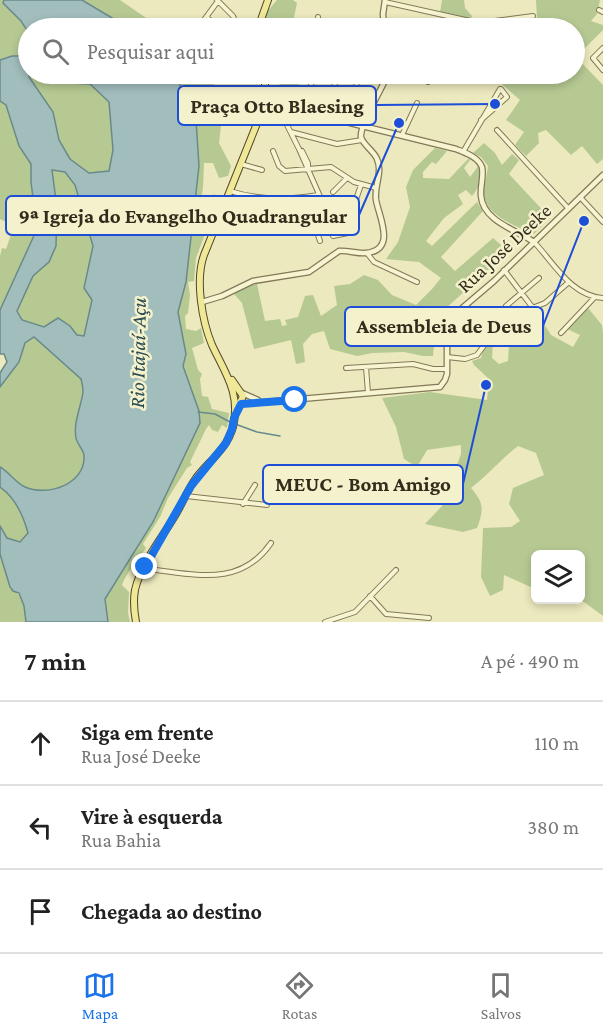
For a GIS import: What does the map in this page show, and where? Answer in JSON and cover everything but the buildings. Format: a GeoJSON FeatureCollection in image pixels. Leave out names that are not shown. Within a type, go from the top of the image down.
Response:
{"type":"FeatureCollection","features":[{"type":"Feature","properties":{"kind":"main road"},"geometry":{"type":"LineString","coordinates":[[262,18],[268,0]]}},
{"type":"Feature","properties":{"kind":"main road"},"geometry":{"type":"LineString","coordinates":[[237,403],[243,399],[242,393],[229,377],[211,342],[199,282],[201,263],[265,98],[265,84]]}},
{"type":"Feature","properties":{"kind":"main road"},"geometry":{"type":"LineString","coordinates":[[136,622],[135,591],[145,567],[197,477],[222,449],[233,423],[237,403],[229,377]]}},
{"type":"Feature","properties":{"kind":"main road"},"geometry":{"type":"LineString","coordinates":[[233,394],[242,393]]}},
{"type":"Feature","properties":{"kind":"street"},"geometry":{"type":"LineString","coordinates":[[207,17],[217,1],[234,18]]}},
{"type":"Feature","properties":{"kind":"street"},"geometry":{"type":"LineString","coordinates":[[383,18],[385,1],[458,18]]}},
{"type":"Feature","properties":{"kind":"street"},"geometry":{"type":"LineString","coordinates":[[518,18],[533,16]]}},
{"type":"Feature","properties":{"kind":"street"},"geometry":{"type":"LineString","coordinates":[[603,48],[593,58],[603,70]]}},
{"type":"Feature","properties":{"kind":"street"},"geometry":{"type":"LineString","coordinates":[[304,111],[311,84]]}},
{"type":"Feature","properties":{"kind":"street"},"geometry":{"type":"LineString","coordinates":[[327,116],[335,84]]}},
{"type":"Feature","properties":{"kind":"street"},"geometry":{"type":"LineString","coordinates":[[357,84],[351,108],[368,115]]}},
{"type":"Feature","properties":{"kind":"street"},"geometry":{"type":"LineString","coordinates":[[202,302],[222,296],[253,281],[309,272],[339,251],[367,253],[379,247],[384,239],[385,231],[376,201],[379,161],[362,140],[363,125],[383,84]]}},
{"type":"Feature","properties":{"kind":"street"},"geometry":{"type":"LineString","coordinates":[[463,152],[481,120],[501,88],[507,97],[481,120]]}},
{"type":"Feature","properties":{"kind":"street"},"geometry":{"type":"LineString","coordinates":[[265,98],[281,105],[463,152],[481,163],[483,171],[481,197],[487,210],[501,223],[534,242],[569,282],[584,294],[594,298],[603,298]]}},
{"type":"Feature","properties":{"kind":"street"},"geometry":{"type":"LineString","coordinates":[[402,135],[417,103]]}},
{"type":"Feature","properties":{"kind":"street"},"geometry":{"type":"LineString","coordinates":[[281,105],[283,117],[326,210]]}},
{"type":"Feature","properties":{"kind":"street"},"geometry":{"type":"LineString","coordinates":[[497,130],[568,208]]}},
{"type":"Feature","properties":{"kind":"street"},"geometry":{"type":"LineString","coordinates":[[290,132],[337,144],[362,140]]}},
{"type":"Feature","properties":{"kind":"street"},"geometry":{"type":"LineString","coordinates":[[273,151],[281,169],[285,171],[330,167],[361,185],[376,188]]}},
{"type":"Feature","properties":{"kind":"street"},"geometry":{"type":"LineString","coordinates":[[241,164],[262,170]]}},
{"type":"Feature","properties":{"kind":"street","name":"Rua José Deeke"},"geometry":{"type":"LineString","coordinates":[[448,369],[447,337],[456,316],[603,175]]}},
{"type":"Feature","properties":{"kind":"street"},"geometry":{"type":"LineString","coordinates":[[333,192],[348,178]]}},
{"type":"Feature","properties":{"kind":"street"},"geometry":{"type":"LineString","coordinates":[[333,236],[348,234],[355,228],[354,205],[361,185]]}},
{"type":"Feature","properties":{"kind":"street"},"geometry":{"type":"LineString","coordinates":[[230,191],[244,195],[284,199],[318,195]]}},
{"type":"Feature","properties":{"kind":"street"},"geometry":{"type":"LineString","coordinates":[[244,195],[246,224]]}},
{"type":"Feature","properties":{"kind":"street"},"geometry":{"type":"LineString","coordinates":[[580,196],[603,222]]}},
{"type":"Feature","properties":{"kind":"street"},"geometry":{"type":"LineString","coordinates":[[305,197],[320,241]]}},
{"type":"Feature","properties":{"kind":"street"},"geometry":{"type":"LineString","coordinates":[[266,211],[284,210],[284,199]]}},
{"type":"Feature","properties":{"kind":"street"},"geometry":{"type":"LineString","coordinates":[[367,253],[374,262],[417,282]]}},
{"type":"Feature","properties":{"kind":"street"},"geometry":{"type":"LineString","coordinates":[[504,270],[533,308]]}},
{"type":"Feature","properties":{"kind":"street"},"geometry":{"type":"LineString","coordinates":[[506,306],[539,278]]}},
{"type":"Feature","properties":{"kind":"street"},"geometry":{"type":"LineString","coordinates":[[447,357],[465,359],[477,355],[494,333],[545,303],[569,282]]}},
{"type":"Feature","properties":{"kind":"street"},"geometry":{"type":"LineString","coordinates":[[561,333],[594,298]]}},
{"type":"Feature","properties":{"kind":"street"},"geometry":{"type":"LineString","coordinates":[[237,403],[440,387],[446,380],[448,369],[433,369],[413,364],[346,368]]}},
{"type":"Feature","properties":{"kind":"street"},"geometry":{"type":"LineString","coordinates":[[366,367],[368,393]]}},
{"type":"Feature","properties":{"kind":"street"},"geometry":{"type":"LineString","coordinates":[[242,393],[260,401]]}},
{"type":"Feature","properties":{"kind":"street"},"geometry":{"type":"LineString","coordinates":[[243,504],[255,485]]}},
{"type":"Feature","properties":{"kind":"street"},"geometry":{"type":"LineString","coordinates":[[186,496],[267,506]]}},
{"type":"Feature","properties":{"kind":"street"},"geometry":{"type":"LineString","coordinates":[[145,567],[223,576],[254,562],[271,543]]}},
{"type":"Feature","properties":{"kind":"street"},"geometry":{"type":"LineString","coordinates":[[325,622],[355,612],[396,570]]}},
{"type":"Feature","properties":{"kind":"street"},"geometry":{"type":"LineString","coordinates":[[370,596],[386,614],[429,618]]}},
{"type":"Feature","properties":{"kind":"green space"},"geometry":{"type":"Polygon","coordinates":[[[0,0],[4,0],[3,3],[18,18],[18,57],[0,60],[0,0]]]}},
{"type":"Feature","properties":{"kind":"green space"},"geometry":{"type":"Polygon","coordinates":[[[82,0],[120,0],[146,18],[112,18],[82,0]]]}},
{"type":"Feature","properties":{"kind":"green space"},"geometry":{"type":"Polygon","coordinates":[[[277,0],[293,0],[297,3],[294,18],[265,18],[277,0]]]}},
{"type":"Feature","properties":{"kind":"green space"},"geometry":{"type":"Polygon","coordinates":[[[442,0],[464,0],[465,8],[472,16],[464,18],[440,12],[442,0]]]}},
{"type":"Feature","properties":{"kind":"green space"},"geometry":{"type":"Polygon","coordinates":[[[536,0],[600,0],[597,14],[591,21],[603,25],[603,30],[585,48],[585,18],[537,18],[536,0]]]}},
{"type":"Feature","properties":{"kind":"green space"},"geometry":{"type":"Polygon","coordinates":[[[585,66],[603,85],[603,159],[597,164],[582,146],[571,155],[546,130],[538,133],[539,143],[526,156],[515,145],[524,132],[506,120],[520,100],[502,84],[585,84],[585,66]]]}},
{"type":"Feature","properties":{"kind":"green space"},"geometry":{"type":"Polygon","coordinates":[[[34,84],[90,84],[109,102],[113,150],[109,172],[89,173],[70,159],[59,140],[53,112],[34,84]]]}},
{"type":"Feature","properties":{"kind":"green space"},"geometry":{"type":"Polygon","coordinates":[[[180,84],[214,84],[228,100],[223,108],[219,143],[231,166],[228,176],[219,178],[213,163],[204,163],[199,210],[211,206],[208,199],[214,194],[218,200],[196,258],[194,281],[188,282],[190,295],[188,313],[185,316],[186,329],[196,331],[201,328],[204,343],[192,348],[198,370],[202,374],[200,379],[202,396],[208,397],[212,409],[229,413],[227,428],[222,425],[218,432],[212,430],[209,425],[206,429],[190,462],[192,465],[187,468],[168,498],[160,517],[143,544],[146,548],[122,585],[129,592],[130,622],[108,622],[105,599],[120,574],[199,411],[183,365],[186,354],[178,312],[186,282],[199,166],[196,120],[180,84]]]}},
{"type":"Feature","properties":{"kind":"green space"},"geometry":{"type":"Polygon","coordinates":[[[280,84],[299,84],[295,105],[277,102],[280,84]]]}},
{"type":"Feature","properties":{"kind":"green space"},"geometry":{"type":"Polygon","coordinates":[[[0,101],[6,104],[19,146],[31,164],[37,229],[0,310],[0,256],[2,248],[6,249],[14,226],[0,219],[0,101]]]}},
{"type":"Feature","properties":{"kind":"green space"},"geometry":{"type":"Polygon","coordinates":[[[484,143],[495,153],[502,165],[512,154],[519,160],[509,174],[550,218],[534,234],[510,223],[494,213],[488,206],[484,190],[488,166],[481,157],[473,153],[484,143]]]}},
{"type":"Feature","properties":{"kind":"green space"},"geometry":{"type":"Polygon","coordinates":[[[435,148],[447,151],[436,164],[432,162],[423,172],[423,178],[449,179],[469,158],[464,168],[470,177],[479,165],[480,178],[472,196],[466,190],[458,195],[463,204],[444,218],[426,241],[432,246],[477,202],[483,211],[441,257],[455,271],[493,238],[501,245],[492,269],[477,273],[475,282],[444,310],[437,323],[447,329],[442,345],[434,345],[433,356],[404,352],[357,356],[330,349],[324,331],[312,334],[303,344],[305,362],[296,364],[291,340],[254,349],[242,303],[234,294],[249,285],[257,284],[265,321],[280,319],[282,326],[287,325],[285,320],[298,317],[305,296],[313,295],[321,316],[337,305],[334,286],[350,284],[364,275],[378,280],[392,295],[416,305],[432,289],[441,278],[419,262],[386,259],[398,242],[410,207],[406,187],[413,170],[435,148]]]}},
{"type":"Feature","properties":{"kind":"green space"},"geometry":{"type":"Polygon","coordinates":[[[51,170],[65,172],[75,185],[93,246],[84,288],[92,300],[84,336],[77,335],[70,326],[44,327],[22,320],[17,311],[33,276],[49,262],[57,208],[51,170]]]}},
{"type":"Feature","properties":{"kind":"green space"},"geometry":{"type":"Polygon","coordinates":[[[588,308],[602,325],[603,616],[585,603],[585,550],[531,550],[531,587],[504,575],[503,590],[490,596],[481,577],[483,528],[511,527],[520,521],[509,504],[513,488],[544,475],[536,453],[518,446],[471,488],[482,506],[477,528],[463,532],[425,524],[442,506],[461,454],[461,445],[427,450],[417,467],[404,459],[396,427],[382,398],[430,392],[487,400],[489,379],[472,361],[481,358],[483,350],[493,342],[492,358],[499,364],[508,361],[509,345],[516,336],[544,324],[551,335],[573,347],[580,335],[567,329],[588,308]]]}},
{"type":"Feature","properties":{"kind":"green space"},"geometry":{"type":"Polygon","coordinates":[[[34,337],[81,379],[83,389],[75,432],[84,455],[83,465],[79,474],[72,481],[64,486],[44,490],[25,487],[0,467],[0,387],[19,362],[25,343],[34,337]]]}},
{"type":"Feature","properties":{"kind":"green space"},"geometry":{"type":"Polygon","coordinates":[[[0,487],[14,501],[24,520],[28,533],[20,542],[7,538],[0,526],[0,487]]]}},
{"type":"Feature","properties":{"kind":"green space"},"geometry":{"type":"Polygon","coordinates":[[[0,554],[10,587],[23,602],[26,622],[0,622],[0,554]]]}},
{"type":"Feature","properties":{"kind":"water"},"geometry":{"type":"Polygon","coordinates":[[[4,0],[82,0],[112,18],[18,18],[3,3],[4,0]]]}},
{"type":"Feature","properties":{"kind":"water","name":"Rio Itajaí-Açu"},"geometry":{"type":"Polygon","coordinates":[[[18,56],[18,84],[34,84],[53,112],[59,140],[70,159],[89,173],[109,171],[113,150],[109,102],[90,84],[180,84],[196,120],[199,166],[186,282],[178,312],[186,354],[183,366],[199,411],[200,423],[153,522],[105,599],[108,622],[26,622],[24,606],[19,593],[10,587],[0,554],[0,526],[7,538],[20,542],[28,533],[18,507],[0,487],[0,467],[25,487],[34,490],[54,489],[64,486],[79,474],[84,455],[75,432],[83,392],[81,379],[34,337],[25,343],[19,362],[0,387],[0,373],[7,362],[4,354],[0,354],[0,310],[37,229],[31,164],[19,146],[6,105],[0,101],[0,60],[18,56]],[[52,170],[57,208],[56,246],[49,262],[33,276],[17,311],[22,320],[44,327],[58,318],[70,326],[77,335],[84,336],[92,300],[84,288],[93,246],[75,185],[65,172],[52,170]]]}},
{"type":"Feature","properties":{"kind":"waterway"},"geometry":{"type":"LineString","coordinates":[[198,412],[215,414],[230,422]]}},
{"type":"Feature","properties":{"kind":"waterway"},"geometry":{"type":"LineString","coordinates":[[235,424],[257,432],[280,436]]}},
{"type":"Feature","properties":{"kind":"place","name":"Praça Otto Blaesing"},"geometry":{"type":"Point","coordinates":[495,104]}},
{"type":"Feature","properties":{"kind":"place","name":"9ª Igreja do Evangelho Quadrangular"},"geometry":{"type":"Point","coordinates":[399,123]}},
{"type":"Feature","properties":{"kind":"place","name":"Assembleia de Deus"},"geometry":{"type":"Point","coordinates":[584,221]}},
{"type":"Feature","properties":{"kind":"place","name":"MEUC - Bom Amigo"},"geometry":{"type":"Point","coordinates":[486,385]}},
{"type":"Feature","properties":{"kind":"route"},"geometry":{"type":"LineString","coordinates":[[145,567],[191,486],[226,443],[241,404],[295,400]]}}]}
